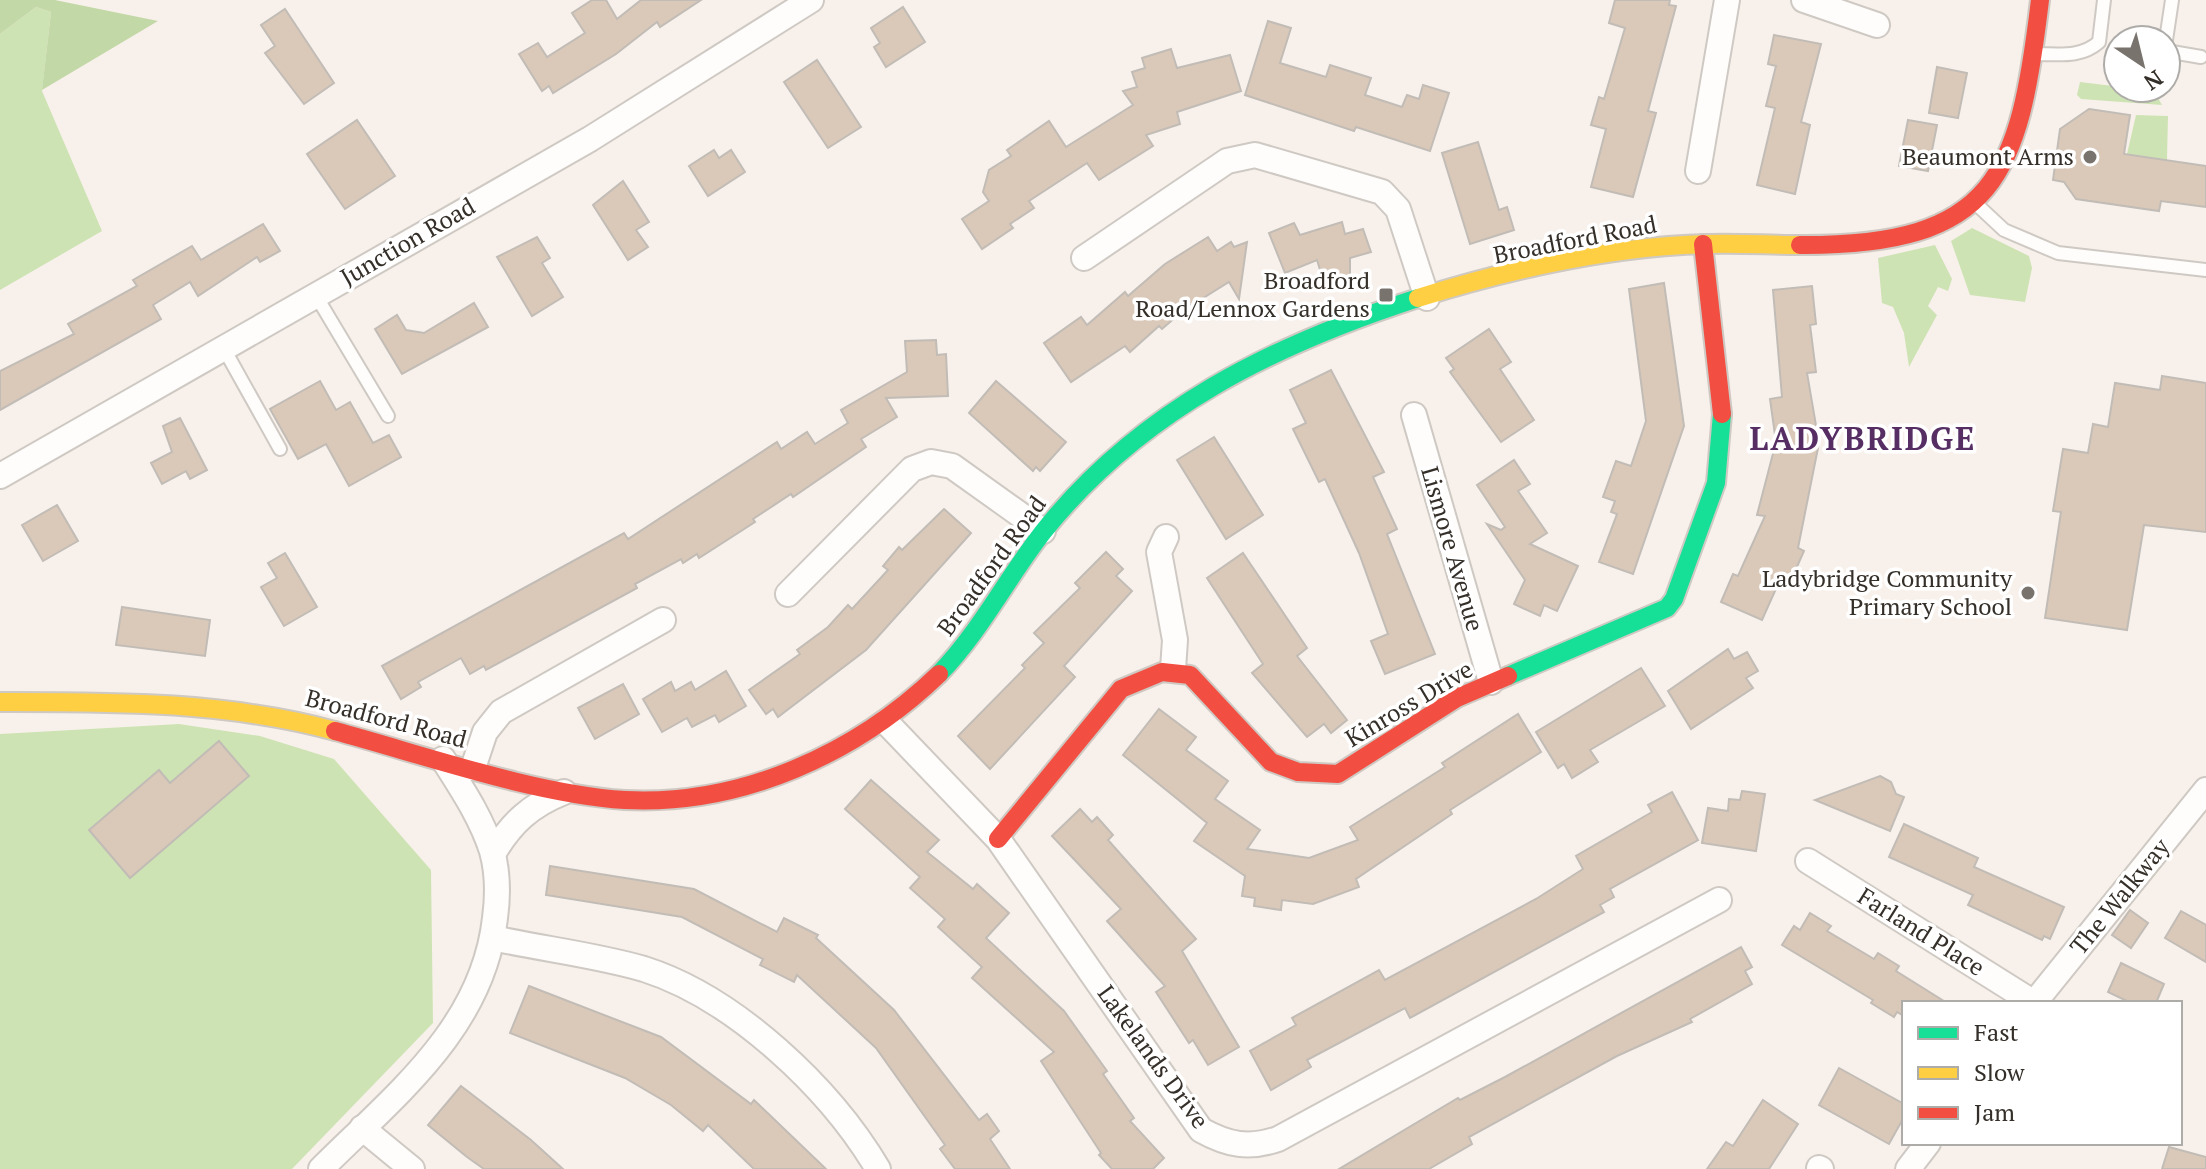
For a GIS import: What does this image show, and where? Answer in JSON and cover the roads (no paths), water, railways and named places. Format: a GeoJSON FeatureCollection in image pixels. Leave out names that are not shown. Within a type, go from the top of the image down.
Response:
{"type":"FeatureCollection","features":[{"type":"Feature","properties":{"kind":"street","name":"Junction Road"},"geometry":{"type":"LineString","coordinates":[[0,476],[590,139],[811,0]]}},
{"type":"Feature","properties":{"kind":"street"},"geometry":{"type":"LineString","coordinates":[[1698,171],[1727,0]]}},
{"type":"Feature","properties":{"kind":"street"},"geometry":{"type":"LineString","coordinates":[[1804,0],[1877,25]]}},
{"type":"Feature","properties":{"kind":"street","name":"Broadford Road"},"geometry":{"type":"LineString","coordinates":[[0,702],[159,702],[223,707],[280,716],[564,792],[650,801],[741,786],[788,772],[886,722],[939,676],[968,642],[1043,531],[1125,448],[1165,413],[1211,383],[1319,333],[1507,275],[1668,246],[1853,245],[1892,241],[1931,227],[1974,202],[2017,142],[2040,0]]}},
{"type":"Feature","properties":{"kind":"street"},"geometry":{"type":"LineString","coordinates":[[1084,258],[1227,161],[1255,155],[1382,192],[1398,209],[1427,298]]}},
{"type":"Feature","properties":{"kind":"street","name":"Kinross Drive"},"geometry":{"type":"LineString","coordinates":[[1173,669],[1190,675],[1206,690],[1271,762],[1298,772],[1338,774],[1354,767],[1457,698],[1658,614],[1674,599],[1716,483],[1722,413],[1703,244]]}},
{"type":"Feature","properties":{"kind":"street","name":"Lismore Avenue"},"geometry":{"type":"LineString","coordinates":[[1414,415],[1491,682]]}},
{"type":"Feature","properties":{"kind":"street"},"geometry":{"type":"LineString","coordinates":[[788,594],[912,469],[931,462],[952,466],[1043,531]]}},
{"type":"Feature","properties":{"kind":"street"},"geometry":{"type":"LineString","coordinates":[[998,839],[1121,689],[1144,675],[1173,669],[1175,640],[1159,552],[1166,537]]}},
{"type":"Feature","properties":{"kind":"street"},"geometry":{"type":"LineString","coordinates":[[473,768],[485,732],[501,712],[663,620]]}},
{"type":"Feature","properties":{"kind":"street","name":"Lakelands Drive"},"geometry":{"type":"LineString","coordinates":[[886,722],[998,839],[1201,1130],[1236,1145],[1257,1146],[1278,1139],[1719,900]]}},
{"type":"Feature","properties":{"kind":"street"},"geometry":{"type":"LineString","coordinates":[[321,1169],[442,1048],[481,978],[493,938],[498,893],[493,854],[479,816],[443,759]]}},
{"type":"Feature","properties":{"kind":"street","name":"The Walkway"},"geometry":{"type":"LineString","coordinates":[[2036,1001],[2206,790]]}},
{"type":"Feature","properties":{"kind":"street"},"geometry":{"type":"LineString","coordinates":[[493,854],[521,816],[537,803],[564,792]]}},
{"type":"Feature","properties":{"kind":"street","name":"Farland Place"},"geometry":{"type":"LineString","coordinates":[[1808,861],[2031,1001]]}},
{"type":"Feature","properties":{"kind":"street"},"geometry":{"type":"LineString","coordinates":[[493,938],[643,969],[681,984],[786,1057],[855,1132],[878,1169]]}},
{"type":"Feature","properties":{"kind":"street"},"geometry":{"type":"LineString","coordinates":[[362,1128],[412,1169]]}},
{"type":"Feature","properties":{"kind":"street"},"geometry":{"type":"LineString","coordinates":[[1908,1169],[1926,1145]]}},
{"type":"Feature","properties":{"kind":"lane"},"geometry":{"type":"LineString","coordinates":[[2033,54],[2085,52],[2099,42],[2104,0]]}},
{"type":"Feature","properties":{"kind":"lane"},"geometry":{"type":"LineString","coordinates":[[2168,24],[2172,0]]}},
{"type":"Feature","properties":{"kind":"lane"},"geometry":{"type":"LineString","coordinates":[[2182,54],[2201,57]]}},
{"type":"Feature","properties":{"kind":"lane"},"geometry":{"type":"LineString","coordinates":[[1974,202],[2004,230],[2058,253],[2206,270]]}},
{"type":"Feature","properties":{"kind":"lane"},"geometry":{"type":"LineString","coordinates":[[315,294],[388,416]]}},
{"type":"Feature","properties":{"kind":"lane"},"geometry":{"type":"LineString","coordinates":[[223,347],[280,449]]}},
{"type":"Feature","properties":{"kind":"place","name":"Beaumont Arms"},"geometry":{"type":"Point","coordinates":[2090,157]}},
{"type":"Feature","properties":{"kind":"place","name":"Broadford Road/Lennox Gardens"},"geometry":{"type":"Point","coordinates":[1386,295]}},
{"type":"Feature","properties":{"kind":"place","name":"Ladybridge Community Primary School"},"geometry":{"type":"Point","coordinates":[2028,593]}},
{"type":"Feature","properties":{"kind":"district","name":"LADYBRIDGE"},"geometry":{"type":"Point","coordinates":[1863,439]}}]}
